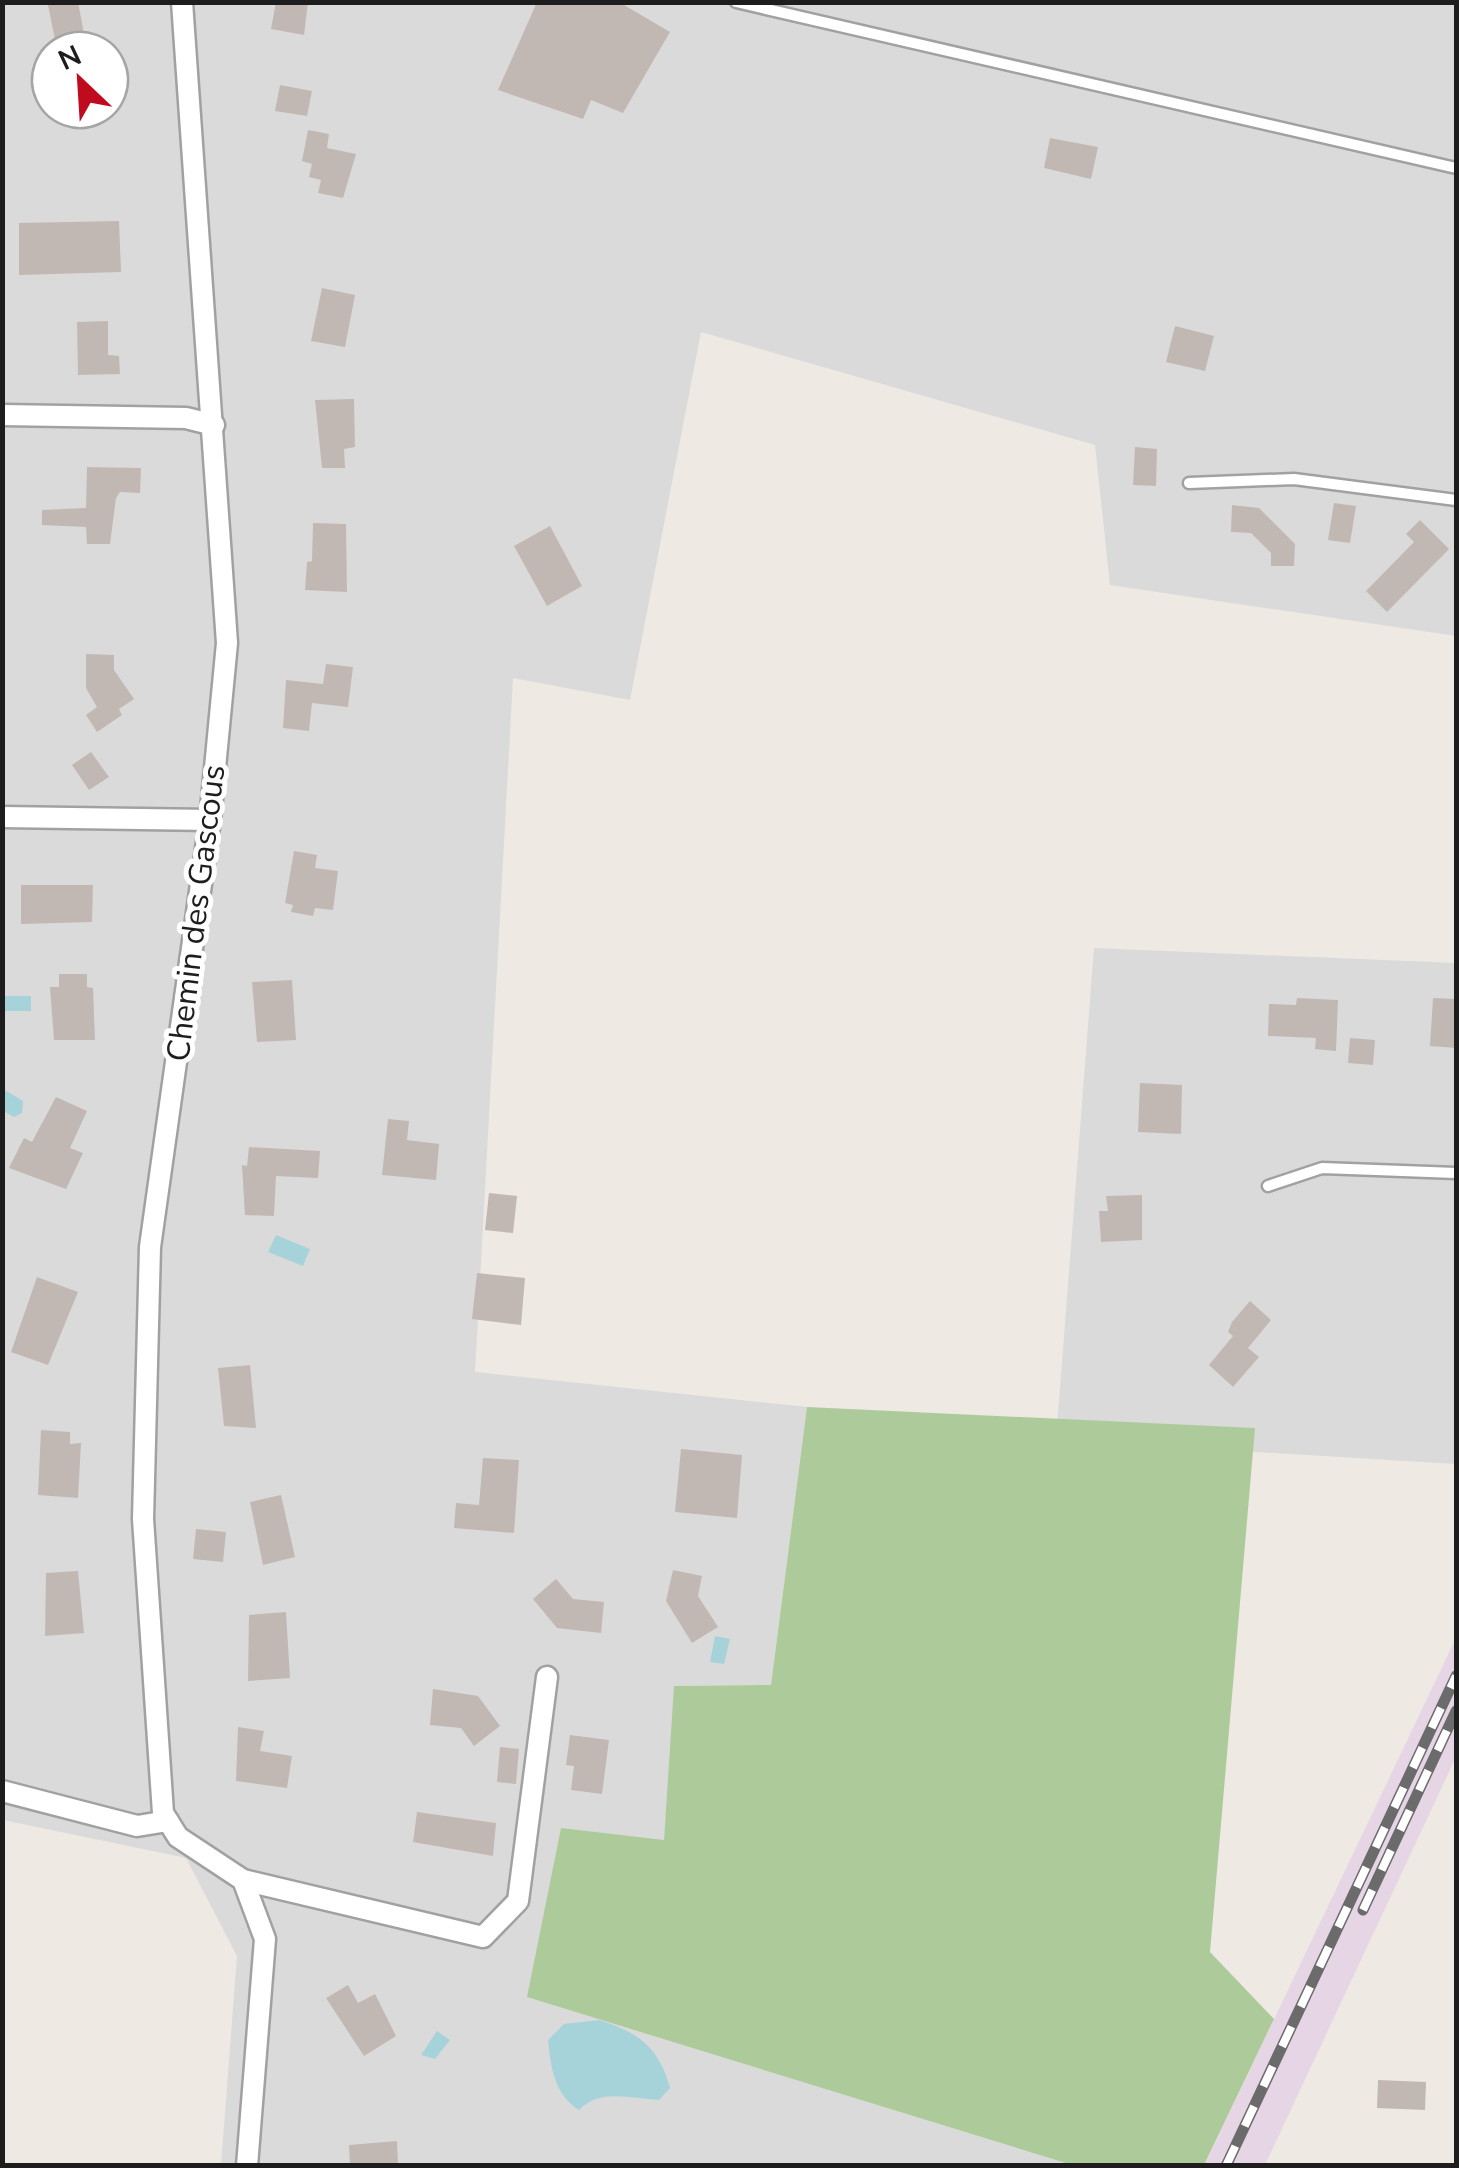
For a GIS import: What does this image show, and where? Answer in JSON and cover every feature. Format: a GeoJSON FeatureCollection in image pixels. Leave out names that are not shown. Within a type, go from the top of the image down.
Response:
{"type":"FeatureCollection","features":[{"type":"Feature","properties":{"kind":"street","name":"Chemin des Gascous"},"geometry":{"type":"LineString","coordinates":[[168,1821],[163,1813],[142,1518],[150,1247],[210,820],[227,643],[182,2]]}},
{"type":"Feature","properties":{"kind":"street"},"geometry":{"type":"LineString","coordinates":[[2,415],[186,418],[214,425]]}},
{"type":"Feature","properties":{"kind":"street"},"geometry":{"type":"LineString","coordinates":[[2,817],[210,820]]}},
{"type":"Feature","properties":{"kind":"street"},"geometry":{"type":"LineString","coordinates":[[2,1791],[137,1826],[168,1821],[178,1836],[243,1880],[483,1937],[518,1901],[547,1677]]}},
{"type":"Feature","properties":{"kind":"street"},"geometry":{"type":"LineString","coordinates":[[243,1880],[265,1939],[248,2166]]}},
{"type":"Feature","properties":{"kind":"lane"},"geometry":{"type":"LineString","coordinates":[[736,2],[1456,168]]}},
{"type":"Feature","properties":{"kind":"lane"},"geometry":{"type":"LineString","coordinates":[[1189,483],[1294,479],[1456,500]]}},
{"type":"Feature","properties":{"kind":"lane"},"geometry":{"type":"LineString","coordinates":[[1268,1186],[1322,1168],[1456,1172]]}},
{"type":"Feature","properties":{"kind":"shaded area"},"geometry":{"type":"Polygon","coordinates":[[[3,3],[1456,3],[1456,636],[1110,585],[1095,445],[701,332],[630,700],[513,678],[475,1372],[807,1407],[771,1685],[675,1686],[664,1841],[528,1997],[1072,2165],[221,2165],[237,1956],[186,1858],[3,1820],[3,3]]]}},
{"type":"Feature","properties":{"kind":"shaded area"},"geometry":{"type":"Polygon","coordinates":[[[1094,948],[1456,963],[1456,1464],[1056,1440],[1094,948]]]}},
{"type":"Feature","properties":{"kind":"shaded area"},"geometry":{"type":"Polygon","coordinates":[[[1456,1638],[1456,1757],[1265,2165],[1204,2166],[1456,1638]]]}},
{"type":"Feature","properties":{"kind":"green space"},"geometry":{"type":"Polygon","coordinates":[[[807,1407],[1255,1428],[1210,1952],[1274,2019],[1204,2165],[1072,2165],[527,1997],[561,1828],[664,1840],[674,1686],[771,1685],[807,1407]]]}},
{"type":"Feature","properties":{"kind":"water"},"geometry":{"type":"Polygon","coordinates":[[[3,996],[31,996],[31,1011],[3,1011],[3,996]]]}},
{"type":"Feature","properties":{"kind":"water"},"geometry":{"type":"Polygon","coordinates":[[[3,1089],[23,1101],[22,1113],[14,1117],[3,1111],[3,1089]]]}},
{"type":"Feature","properties":{"kind":"water"},"geometry":{"type":"Polygon","coordinates":[[[276,1235],[310,1249],[303,1266],[268,1252],[276,1235]]]}},
{"type":"Feature","properties":{"kind":"water"},"geometry":{"type":"Polygon","coordinates":[[[715,1636],[730,1639],[724,1664],[710,1662],[715,1636]]]}},
{"type":"Feature","properties":{"kind":"water"},"geometry":{"type":"Polygon","coordinates":[[[599,2020],[636,2036],[653,2052],[670,2088],[659,2100],[606,2097],[579,2110],[564,2096],[553,2070],[548,2040],[564,2024],[599,2020]]]}},
{"type":"Feature","properties":{"kind":"water"},"geometry":{"type":"Polygon","coordinates":[[[437,2031],[450,2040],[435,2059],[421,2055],[437,2031]]]}},
{"type":"Feature","properties":{"kind":"building"},"geometry":{"type":"Polygon","coordinates":[[[78,2],[83,30],[53,30],[48,5],[78,2]]]}},
{"type":"Feature","properties":{"kind":"building"},"geometry":{"type":"Polygon","coordinates":[[[276,2],[308,2],[304,35],[271,29],[276,2]]]}},
{"type":"Feature","properties":{"kind":"building"},"geometry":{"type":"Polygon","coordinates":[[[537,2],[619,2],[670,32],[623,113],[591,100],[583,119],[498,90],[537,2]]]}},
{"type":"Feature","properties":{"kind":"building"},"geometry":{"type":"Polygon","coordinates":[[[280,85],[312,91],[307,116],[275,111],[280,85]]]}},
{"type":"Feature","properties":{"kind":"building"},"geometry":{"type":"Polygon","coordinates":[[[308,130],[329,134],[327,148],[356,154],[343,198],[318,193],[321,180],[309,177],[312,164],[302,161],[308,130]]]}},
{"type":"Feature","properties":{"kind":"building"},"geometry":{"type":"Polygon","coordinates":[[[1050,138],[1098,147],[1091,179],[1044,168],[1050,138]]]}},
{"type":"Feature","properties":{"kind":"building"},"geometry":{"type":"Polygon","coordinates":[[[119,221],[121,272],[19,275],[19,223],[119,221]]]}},
{"type":"Feature","properties":{"kind":"building"},"geometry":{"type":"Polygon","coordinates":[[[322,288],[355,295],[345,347],[311,341],[322,288]]]}},
{"type":"Feature","properties":{"kind":"building"},"geometry":{"type":"Polygon","coordinates":[[[108,321],[108,355],[119,356],[120,374],[78,375],[77,322],[108,321]]]}},
{"type":"Feature","properties":{"kind":"building"},"geometry":{"type":"Polygon","coordinates":[[[1175,326],[1214,336],[1205,371],[1166,362],[1175,326]]]}},
{"type":"Feature","properties":{"kind":"building"},"geometry":{"type":"Polygon","coordinates":[[[354,399],[355,447],[344,449],[345,468],[322,468],[315,400],[354,399]]]}},
{"type":"Feature","properties":{"kind":"building"},"geometry":{"type":"Polygon","coordinates":[[[1135,447],[1157,449],[1156,486],[1133,485],[1135,447]]]}},
{"type":"Feature","properties":{"kind":"building"},"geometry":{"type":"Polygon","coordinates":[[[87,467],[141,468],[140,493],[120,492],[116,498],[110,544],[87,544],[86,527],[42,525],[42,510],[86,508],[87,467]]]}},
{"type":"Feature","properties":{"kind":"building"},"geometry":{"type":"Polygon","coordinates":[[[1334,503],[1356,506],[1350,543],[1328,540],[1334,503]]]}},
{"type":"Feature","properties":{"kind":"building"},"geometry":{"type":"Polygon","coordinates":[[[1232,505],[1259,508],[1295,544],[1294,566],[1271,566],[1271,553],[1251,533],[1231,532],[1232,505]]]}},
{"type":"Feature","properties":{"kind":"building"},"geometry":{"type":"Polygon","coordinates":[[[1420,520],[1449,549],[1387,612],[1366,591],[1414,542],[1406,534],[1420,520]]]}},
{"type":"Feature","properties":{"kind":"building"},"geometry":{"type":"Polygon","coordinates":[[[313,523],[346,524],[347,592],[305,590],[307,562],[312,561],[313,523]]]}},
{"type":"Feature","properties":{"kind":"building"},"geometry":{"type":"Polygon","coordinates":[[[550,526],[582,586],[547,606],[514,546],[550,526]]]}},
{"type":"Feature","properties":{"kind":"building"},"geometry":{"type":"Polygon","coordinates":[[[86,654],[114,655],[114,670],[134,699],[119,709],[122,715],[97,732],[86,715],[97,707],[86,688],[86,654]]]}},
{"type":"Feature","properties":{"kind":"building"},"geometry":{"type":"Polygon","coordinates":[[[326,664],[353,667],[348,707],[312,703],[309,731],[283,728],[286,680],[323,684],[326,664]]]}},
{"type":"Feature","properties":{"kind":"building"},"geometry":{"type":"Polygon","coordinates":[[[91,752],[109,777],[89,790],[72,765],[91,752]]]}},
{"type":"Feature","properties":{"kind":"building"},"geometry":{"type":"Polygon","coordinates":[[[294,851],[317,855],[315,868],[338,871],[333,910],[315,908],[313,916],[291,912],[293,905],[285,903],[294,851]]]}},
{"type":"Feature","properties":{"kind":"building"},"geometry":{"type":"Polygon","coordinates":[[[21,885],[93,885],[92,922],[21,924],[21,885]]]}},
{"type":"Feature","properties":{"kind":"building"},"geometry":{"type":"Polygon","coordinates":[[[59,974],[87,974],[87,987],[93,988],[95,1040],[54,1040],[50,987],[59,987],[59,974]]]}},
{"type":"Feature","properties":{"kind":"building"},"geometry":{"type":"Polygon","coordinates":[[[292,980],[296,1040],[257,1042],[252,982],[292,980]]]}},
{"type":"Feature","properties":{"kind":"building"},"geometry":{"type":"Polygon","coordinates":[[[1297,998],[1338,1000],[1336,1051],[1315,1049],[1316,1038],[1268,1036],[1269,1004],[1296,1005],[1297,998]]]}},
{"type":"Feature","properties":{"kind":"building"},"geometry":{"type":"Polygon","coordinates":[[[1433,998],[1456,999],[1456,1048],[1430,1046],[1433,998]]]}},
{"type":"Feature","properties":{"kind":"building"},"geometry":{"type":"Polygon","coordinates":[[[1350,1038],[1375,1040],[1373,1065],[1348,1063],[1350,1038]]]}},
{"type":"Feature","properties":{"kind":"building"},"geometry":{"type":"Polygon","coordinates":[[[1140,1083],[1182,1085],[1181,1134],[1138,1132],[1140,1083]]]}},
{"type":"Feature","properties":{"kind":"building"},"geometry":{"type":"Polygon","coordinates":[[[56,1097],[87,1111],[70,1148],[83,1153],[66,1189],[9,1168],[24,1138],[32,1142],[56,1097]]]}},
{"type":"Feature","properties":{"kind":"building"},"geometry":{"type":"Polygon","coordinates":[[[388,1119],[409,1121],[407,1140],[439,1144],[436,1180],[382,1175],[388,1119]]]}},
{"type":"Feature","properties":{"kind":"building"},"geometry":{"type":"Polygon","coordinates":[[[249,1147],[320,1151],[318,1178],[276,1176],[274,1216],[245,1215],[242,1165],[247,1166],[249,1147]]]}},
{"type":"Feature","properties":{"kind":"building"},"geometry":{"type":"Polygon","coordinates":[[[489,1193],[517,1196],[513,1233],[485,1230],[489,1193]]]}},
{"type":"Feature","properties":{"kind":"building"},"geometry":{"type":"Polygon","coordinates":[[[1142,1195],[1142,1240],[1101,1242],[1099,1211],[1108,1211],[1106,1196],[1142,1195]]]}},
{"type":"Feature","properties":{"kind":"building"},"geometry":{"type":"Polygon","coordinates":[[[477,1273],[525,1278],[521,1325],[472,1319],[477,1273]]]}},
{"type":"Feature","properties":{"kind":"building"},"geometry":{"type":"Polygon","coordinates":[[[37,1277],[78,1292],[48,1365],[11,1352],[37,1277]]]}},
{"type":"Feature","properties":{"kind":"building"},"geometry":{"type":"Polygon","coordinates":[[[1250,1301],[1271,1320],[1248,1348],[1259,1357],[1233,1387],[1209,1365],[1233,1336],[1228,1332],[1232,1322],[1250,1301]]]}},
{"type":"Feature","properties":{"kind":"building"},"geometry":{"type":"Polygon","coordinates":[[[250,1365],[256,1428],[224,1426],[218,1368],[250,1365]]]}},
{"type":"Feature","properties":{"kind":"building"},"geometry":{"type":"Polygon","coordinates":[[[41,1430],[70,1432],[70,1444],[81,1443],[78,1498],[38,1495],[41,1430]]]}},
{"type":"Feature","properties":{"kind":"building"},"geometry":{"type":"Polygon","coordinates":[[[681,1449],[742,1455],[737,1518],[675,1512],[681,1449]]]}},
{"type":"Feature","properties":{"kind":"building"},"geometry":{"type":"Polygon","coordinates":[[[483,1458],[519,1460],[514,1533],[454,1528],[456,1503],[479,1505],[483,1458]]]}},
{"type":"Feature","properties":{"kind":"building"},"geometry":{"type":"Polygon","coordinates":[[[281,1495],[295,1557],[263,1565],[250,1502],[281,1495]]]}},
{"type":"Feature","properties":{"kind":"building"},"geometry":{"type":"Polygon","coordinates":[[[196,1529],[226,1532],[223,1562],[193,1559],[196,1529]]]}},
{"type":"Feature","properties":{"kind":"building"},"geometry":{"type":"Polygon","coordinates":[[[673,1570],[702,1576],[698,1596],[718,1627],[692,1643],[666,1601],[673,1570]]]}},
{"type":"Feature","properties":{"kind":"building"},"geometry":{"type":"Polygon","coordinates":[[[78,1571],[84,1633],[45,1636],[46,1573],[78,1571]]]}},
{"type":"Feature","properties":{"kind":"building"},"geometry":{"type":"Polygon","coordinates":[[[556,1579],[573,1599],[604,1602],[601,1633],[557,1628],[533,1599],[556,1579]]]}},
{"type":"Feature","properties":{"kind":"building"},"geometry":{"type":"Polygon","coordinates":[[[286,1612],[290,1678],[248,1681],[249,1615],[286,1612]]]}},
{"type":"Feature","properties":{"kind":"building"},"geometry":{"type":"Polygon","coordinates":[[[433,1689],[478,1696],[500,1726],[474,1746],[461,1728],[430,1725],[433,1689]]]}},
{"type":"Feature","properties":{"kind":"building"},"geometry":{"type":"Polygon","coordinates":[[[238,1727],[264,1731],[260,1751],[292,1756],[287,1788],[236,1781],[238,1727]]]}},
{"type":"Feature","properties":{"kind":"building"},"geometry":{"type":"Polygon","coordinates":[[[570,1735],[609,1740],[602,1794],[571,1790],[574,1766],[566,1765],[570,1735]]]}},
{"type":"Feature","properties":{"kind":"building"},"geometry":{"type":"Polygon","coordinates":[[[500,1747],[519,1749],[516,1784],[497,1782],[500,1747]]]}},
{"type":"Feature","properties":{"kind":"building"},"geometry":{"type":"Polygon","coordinates":[[[417,1812],[496,1823],[493,1856],[413,1842],[417,1812]]]}},
{"type":"Feature","properties":{"kind":"building"},"geometry":{"type":"Polygon","coordinates":[[[348,1985],[358,2003],[375,1994],[396,2036],[364,2056],[326,1998],[348,1985]]]}},
{"type":"Feature","properties":{"kind":"building"},"geometry":{"type":"Polygon","coordinates":[[[1378,2080],[1426,2082],[1425,2110],[1377,2108],[1378,2080]]]}},
{"type":"Feature","properties":{"kind":"building"},"geometry":{"type":"Polygon","coordinates":[[[397,2141],[398,2166],[350,2166],[349,2145],[397,2141]]]}},
{"type":"Feature","properties":{"kind":"railway"},"geometry":{"type":"LineString","coordinates":[[1226,2166],[1456,1676]]}},
{"type":"Feature","properties":{"kind":"railway"},"geometry":{"type":"LineString","coordinates":[[1363,1910],[1456,1711]]}}]}
